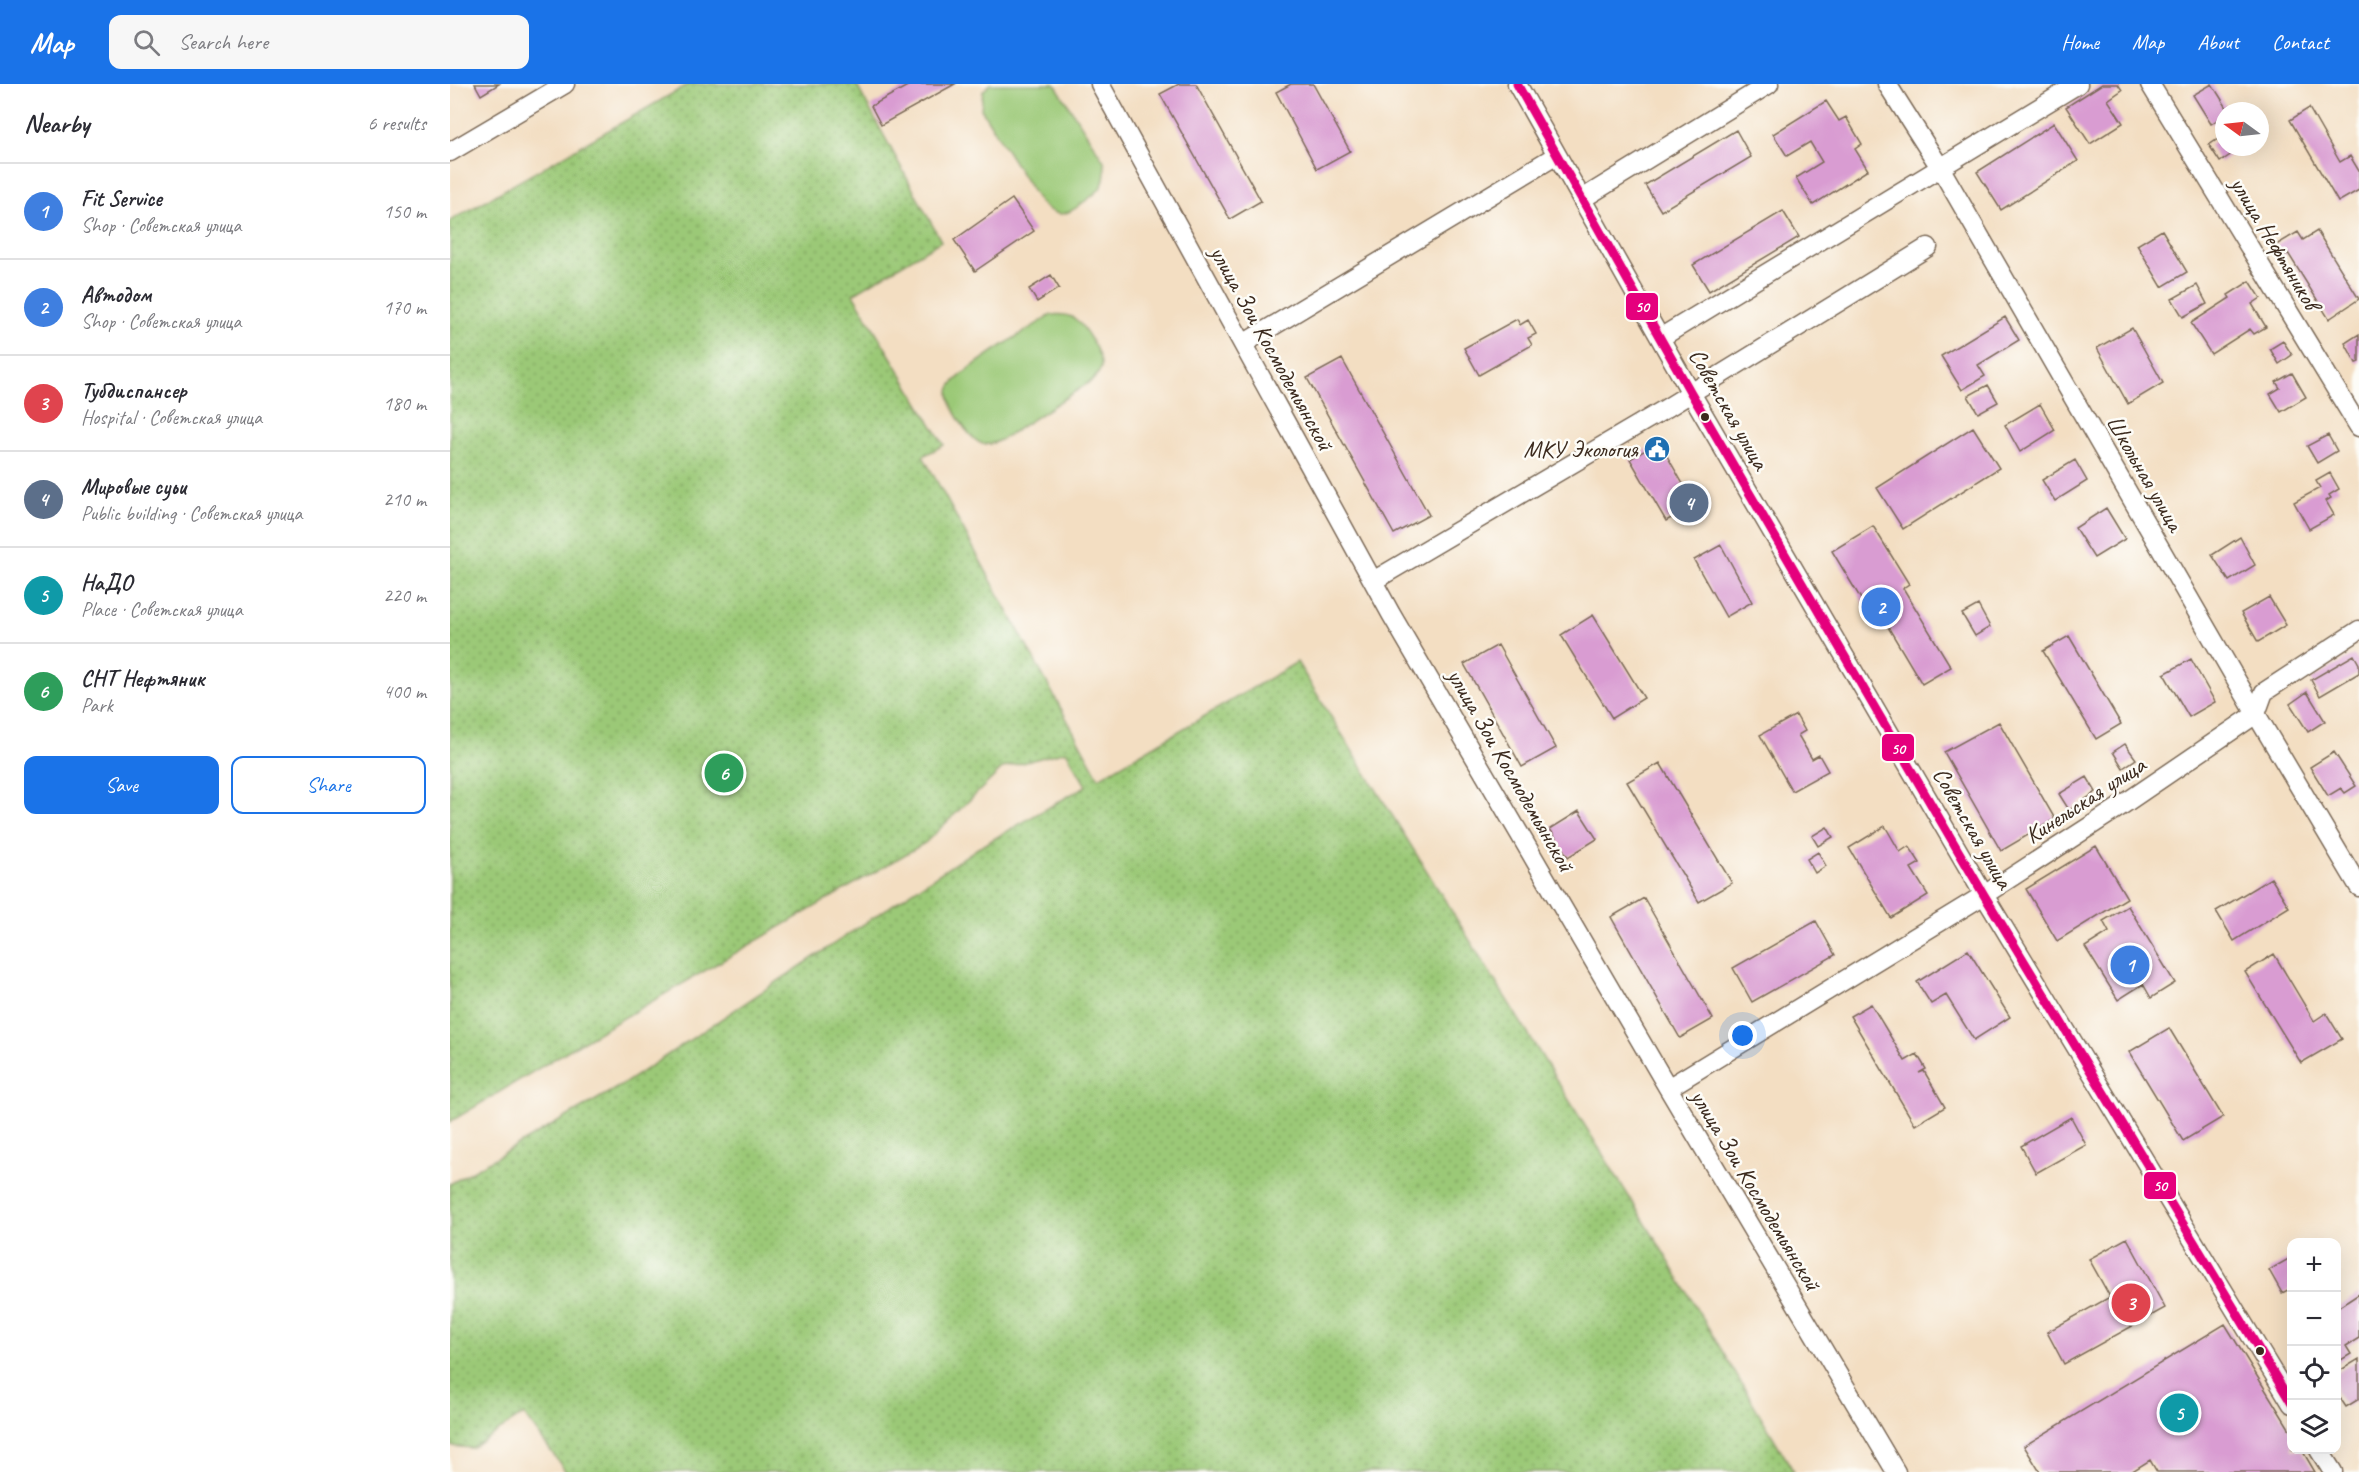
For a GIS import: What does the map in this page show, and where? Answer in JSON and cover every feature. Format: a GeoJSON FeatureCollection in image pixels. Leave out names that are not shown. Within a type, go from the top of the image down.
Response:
{"type":"FeatureCollection","features":[{"type":"Feature","properties":{"kind":"street"},"geometry":{"type":"LineString","coordinates":[[450,152],[565,84]]}},
{"type":"Feature","properties":{"kind":"street","name":"улица Зои Космодемьянской"},"geometry":{"type":"LineString","coordinates":[[1100,84],[1373,581],[1668,1088],[1896,1472]]}},
{"type":"Feature","properties":{"kind":"street","name":"Советская улица"},"geometry":{"type":"LineString","coordinates":[[1517,84],[1691,393],[1984,895],[2290,1400]]}},
{"type":"Feature","properties":{"kind":"street"},"geometry":{"type":"LineString","coordinates":[[1582,199],[1769,84]]}},
{"type":"Feature","properties":{"kind":"street","name":"Школьная улица"},"geometry":{"type":"LineString","coordinates":[[1887,84],[1941,168],[2256,714],[2359,887]]}},
{"type":"Feature","properties":{"kind":"street"},"geometry":{"type":"LineString","coordinates":[[1660,338],[2078,84]]}},
{"type":"Feature","properties":{"kind":"street","name":"улица Нефтяников"},"geometry":{"type":"LineString","coordinates":[[2150,84],[2359,427]]}},
{"type":"Feature","properties":{"kind":"street"},"geometry":{"type":"LineString","coordinates":[[1243,344],[1557,155]]}},
{"type":"Feature","properties":{"kind":"street"},"geometry":{"type":"LineString","coordinates":[[1373,581],[1691,393],[1928,247]]}},
{"type":"Feature","properties":{"kind":"street","name":"Кинельская улица"},"geometry":{"type":"LineString","coordinates":[[1668,1088],[1984,895],[2118,808],[2256,714],[2264,692],[2359,630]]}},
{"type":"Feature","properties":{"kind":"street"},"geometry":{"type":"LineString","coordinates":[[2322,1454],[2333,1472]]}},
{"type":"Feature","properties":{"kind":"green space"},"geometry":{"type":"Polygon","coordinates":[[[689,84],[856,84],[941,241],[853,294],[944,445],[923,456],[1099,778],[1297,662],[1659,1245],[1794,1472],[566,1472],[524,1414],[472,1448],[450,1446],[450,1184],[622,1085],[978,848],[1086,786],[1066,751],[1003,768],[925,843],[582,1042],[450,1122],[450,221],[689,84]]]}},
{"type":"Feature","properties":{"kind":"green space"},"geometry":{"type":"Polygon","coordinates":[[[990,84],[1055,84],[1104,161],[1105,176],[1098,191],[1074,209],[1063,214],[1051,211],[1039,202],[981,109],[983,91],[990,84]]]}},
{"type":"Feature","properties":{"kind":"green space"},"geometry":{"type":"Polygon","coordinates":[[[1051,315],[1068,316],[1078,322],[1096,349],[1101,368],[1093,380],[1004,438],[988,444],[977,441],[954,411],[949,394],[950,388],[955,381],[980,361],[1051,315]]]}},
{"type":"Feature","properties":{"kind":"building"},"geometry":{"type":"Polygon","coordinates":[[[475,84],[499,84],[481,95],[475,84]]]}},
{"type":"Feature","properties":{"kind":"building"},"geometry":{"type":"Polygon","coordinates":[[[911,84],[955,84],[881,125],[871,106],[911,84]]]}},
{"type":"Feature","properties":{"kind":"building"},"geometry":{"type":"Polygon","coordinates":[[[1179,84],[1196,84],[1261,201],[1230,219],[1160,94],[1179,84]]]}},
{"type":"Feature","properties":{"kind":"building"},"geometry":{"type":"Polygon","coordinates":[[[1291,84],[1313,84],[1350,151],[1317,169],[1276,92],[1291,84]]]}},
{"type":"Feature","properties":{"kind":"building"},"geometry":{"type":"Polygon","coordinates":[[[2102,84],[2118,84],[2122,90],[2108,100],[2123,123],[2090,144],[2066,107],[2102,84]]]}},
{"type":"Feature","properties":{"kind":"building"},"geometry":{"type":"Polygon","coordinates":[[[2212,84],[2223,102],[2215,102],[2215,122],[2211,124],[2193,95],[2212,84]]]}},
{"type":"Feature","properties":{"kind":"building"},"geometry":{"type":"Polygon","coordinates":[[[1826,101],[1839,121],[1846,117],[1862,144],[1855,149],[1868,170],[1813,205],[1796,178],[1822,162],[1810,142],[1787,156],[1773,134],[1826,101]]]}},
{"type":"Feature","properties":{"kind":"building"},"geometry":{"type":"Polygon","coordinates":[[[2309,108],[2340,162],[2350,156],[2359,171],[2359,190],[2338,202],[2290,120],[2309,108]]]}},
{"type":"Feature","properties":{"kind":"building"},"geometry":{"type":"Polygon","coordinates":[[[2054,123],[2078,161],[2001,210],[1977,172],[2054,123]]]}},
{"type":"Feature","properties":{"kind":"building"},"geometry":{"type":"Polygon","coordinates":[[[1736,130],[1751,157],[1661,211],[1645,185],[1736,130]]]}},
{"type":"Feature","properties":{"kind":"building"},"geometry":{"type":"Polygon","coordinates":[[[2215,141],[2215,154],[2209,145],[2215,141]]]}},
{"type":"Feature","properties":{"kind":"building"},"geometry":{"type":"Polygon","coordinates":[[[2216,156],[2229,156],[2220,162],[2216,156]]]}},
{"type":"Feature","properties":{"kind":"building"},"geometry":{"type":"Polygon","coordinates":[[[1012,199],[1034,231],[975,271],[954,240],[1012,199]]]}},
{"type":"Feature","properties":{"kind":"building"},"geometry":{"type":"Polygon","coordinates":[[[1783,211],[1799,237],[1709,291],[1693,265],[1783,211]]]}},
{"type":"Feature","properties":{"kind":"building"},"geometry":{"type":"Polygon","coordinates":[[[2162,230],[2187,272],[2162,287],[2137,245],[2162,230]]]}},
{"type":"Feature","properties":{"kind":"building"},"geometry":{"type":"Polygon","coordinates":[[[2317,231],[2359,299],[2329,319],[2288,253],[2283,256],[2276,245],[2298,232],[2303,240],[2317,231]]]}},
{"type":"Feature","properties":{"kind":"building"},"geometry":{"type":"Polygon","coordinates":[[[1051,275],[1059,288],[1037,302],[1029,289],[1051,275]]]}},
{"type":"Feature","properties":{"kind":"building"},"geometry":{"type":"Polygon","coordinates":[[[2250,281],[2261,298],[2252,304],[2266,327],[2254,334],[2250,329],[2211,354],[2191,323],[2230,298],[2228,295],[2250,281]]]}},
{"type":"Feature","properties":{"kind":"building"},"geometry":{"type":"Polygon","coordinates":[[[2197,285],[2207,304],[2183,317],[2172,299],[2197,285]]]}},
{"type":"Feature","properties":{"kind":"building"},"geometry":{"type":"Polygon","coordinates":[[[2005,317],[2019,340],[1978,365],[1985,376],[1962,390],[1941,356],[2005,317]]]}},
{"type":"Feature","properties":{"kind":"building"},"geometry":{"type":"Polygon","coordinates":[[[1517,319],[1520,325],[1528,320],[1536,334],[1528,338],[1532,345],[1479,375],[1464,348],[1517,319]]]}},
{"type":"Feature","properties":{"kind":"building"},"geometry":{"type":"Polygon","coordinates":[[[2132,328],[2163,383],[2128,404],[2097,348],[2132,328]]]}},
{"type":"Feature","properties":{"kind":"building"},"geometry":{"type":"Polygon","coordinates":[[[2359,334],[2359,362],[2356,363],[2345,343],[2359,334]]]}},
{"type":"Feature","properties":{"kind":"building"},"geometry":{"type":"Polygon","coordinates":[[[2283,341],[2292,355],[2279,364],[2270,349],[2283,341]]]}},
{"type":"Feature","properties":{"kind":"building"},"geometry":{"type":"Polygon","coordinates":[[[1342,359],[1429,515],[1394,534],[1307,378],[1342,359]]]}},
{"type":"Feature","properties":{"kind":"building"},"geometry":{"type":"Polygon","coordinates":[[[2292,373],[2306,397],[2281,412],[2270,394],[2280,388],[2276,382],[2292,373]]]}},
{"type":"Feature","properties":{"kind":"building"},"geometry":{"type":"Polygon","coordinates":[[[1988,385],[1998,402],[1978,413],[1968,396],[1988,385]]]}},
{"type":"Feature","properties":{"kind":"building"},"geometry":{"type":"Polygon","coordinates":[[[2040,404],[2055,430],[2020,452],[2005,425],[2040,404]]]}},
{"type":"Feature","properties":{"kind":"building"},"geometry":{"type":"Polygon","coordinates":[[[1973,427],[1999,468],[1903,529],[1877,488],[1973,427]]]}},
{"type":"Feature","properties":{"kind":"building"},"geometry":{"type":"Polygon","coordinates":[[[2328,435],[2337,451],[2317,463],[2307,446],[2328,435]]]}},
{"type":"Feature","properties":{"kind":"building"},"geometry":{"type":"Polygon","coordinates":[[[1659,442],[1695,505],[1666,521],[1630,459],[1659,442]]]}},
{"type":"Feature","properties":{"kind":"building"},"geometry":{"type":"Polygon","coordinates":[[[2075,460],[2087,481],[2055,501],[2042,480],[2075,460]]]}},
{"type":"Feature","properties":{"kind":"building"},"geometry":{"type":"Polygon","coordinates":[[[2330,473],[2339,489],[2329,495],[2331,498],[2326,501],[2334,515],[2309,529],[2294,502],[2320,488],[2316,481],[2330,473]]]}},
{"type":"Feature","properties":{"kind":"building"},"geometry":{"type":"Polygon","coordinates":[[[2106,508],[2125,539],[2094,558],[2075,528],[2106,508]]]}},
{"type":"Feature","properties":{"kind":"building"},"geometry":{"type":"Polygon","coordinates":[[[1873,526],[1909,584],[1903,588],[1951,667],[1922,684],[1875,605],[1867,609],[1832,551],[1873,526]]]}},
{"type":"Feature","properties":{"kind":"building"},"geometry":{"type":"Polygon","coordinates":[[[2240,537],[2255,565],[2229,581],[2212,555],[2240,537]]]}},
{"type":"Feature","properties":{"kind":"building"},"geometry":{"type":"Polygon","coordinates":[[[1721,545],[1752,602],[1726,617],[1694,560],[1721,545]]]}},
{"type":"Feature","properties":{"kind":"building"},"geometry":{"type":"Polygon","coordinates":[[[2269,597],[2286,625],[2258,642],[2241,613],[2269,597]]]}},
{"type":"Feature","properties":{"kind":"building"},"geometry":{"type":"Polygon","coordinates":[[[1978,605],[1990,627],[1975,636],[1962,614],[1978,605]]]}},
{"type":"Feature","properties":{"kind":"building"},"geometry":{"type":"Polygon","coordinates":[[[1593,615],[1644,698],[1612,718],[1561,635],[1593,615]]]}},
{"type":"Feature","properties":{"kind":"building"},"geometry":{"type":"Polygon","coordinates":[[[2069,636],[2121,724],[2096,739],[2043,651],[2069,636]]]}},
{"type":"Feature","properties":{"kind":"building"},"geometry":{"type":"Polygon","coordinates":[[[1498,645],[1556,748],[1522,767],[1464,664],[1498,645]]]}},
{"type":"Feature","properties":{"kind":"building"},"geometry":{"type":"Polygon","coordinates":[[[2354,655],[2359,664],[2359,673],[2320,696],[2311,680],[2354,655]]]}},
{"type":"Feature","properties":{"kind":"building"},"geometry":{"type":"Polygon","coordinates":[[[2191,659],[2215,702],[2189,717],[2164,674],[2191,659]]]}},
{"type":"Feature","properties":{"kind":"building"},"geometry":{"type":"Polygon","coordinates":[[[2307,692],[2325,721],[2308,732],[2290,704],[2307,692]]]}},
{"type":"Feature","properties":{"kind":"building"},"geometry":{"type":"Polygon","coordinates":[[[1796,715],[1805,731],[1798,735],[1812,759],[1819,755],[1828,771],[1792,791],[1760,735],[1796,715]]]}},
{"type":"Feature","properties":{"kind":"building"},"geometry":{"type":"Polygon","coordinates":[[[1999,722],[2055,819],[2001,851],[1944,752],[1999,722]]]}},
{"type":"Feature","properties":{"kind":"building"},"geometry":{"type":"Polygon","coordinates":[[[2125,744],[2136,759],[2123,768],[2113,752],[2125,744]]]}},
{"type":"Feature","properties":{"kind":"building"},"geometry":{"type":"Polygon","coordinates":[[[2334,752],[2356,786],[2345,793],[2341,788],[2328,796],[2310,767],[2334,752]]]}},
{"type":"Feature","properties":{"kind":"building"},"geometry":{"type":"Polygon","coordinates":[[[1660,763],[1732,883],[1699,902],[1627,782],[1660,763]]]}},
{"type":"Feature","properties":{"kind":"building"},"geometry":{"type":"Polygon","coordinates":[[[2087,777],[2096,792],[2069,810],[2059,794],[2087,777]]]}},
{"type":"Feature","properties":{"kind":"building"},"geometry":{"type":"Polygon","coordinates":[[[1579,811],[1597,839],[1568,857],[1550,829],[1579,811]]]}},
{"type":"Feature","properties":{"kind":"building"},"geometry":{"type":"Polygon","coordinates":[[[1885,826],[1900,852],[1909,846],[1920,863],[1911,868],[1928,895],[1891,918],[1849,848],[1885,826]]]}},
{"type":"Feature","properties":{"kind":"building"},"geometry":{"type":"Polygon","coordinates":[[[1827,827],[1833,837],[1818,846],[1812,836],[1827,827]]]}},
{"type":"Feature","properties":{"kind":"building"},"geometry":{"type":"Polygon","coordinates":[[[2096,846],[2127,898],[2057,941],[2026,889],[2096,846]]]}},
{"type":"Feature","properties":{"kind":"building"},"geometry":{"type":"Polygon","coordinates":[[[1818,852],[1826,866],[1815,873],[1807,859],[1818,852]]]}},
{"type":"Feature","properties":{"kind":"building"},"geometry":{"type":"Polygon","coordinates":[[[2271,878],[2289,907],[2234,941],[2216,911],[2271,878]]]}},
{"type":"Feature","properties":{"kind":"building"},"geometry":{"type":"Polygon","coordinates":[[[1644,898],[1713,1019],[1680,1038],[1611,917],[1644,898]]]}},
{"type":"Feature","properties":{"kind":"building"},"geometry":{"type":"Polygon","coordinates":[[[2128,906],[2175,983],[2151,998],[2143,984],[2118,1000],[2085,947],[2109,932],[2103,921],[2128,906]]]}},
{"type":"Feature","properties":{"kind":"building"},"geometry":{"type":"Polygon","coordinates":[[[1816,921],[1835,955],[1752,1002],[1733,968],[1816,921]]]}},
{"type":"Feature","properties":{"kind":"building"},"geometry":{"type":"Polygon","coordinates":[[[1968,950],[2010,1017],[1974,1040],[1946,995],[1931,1004],[1917,982],[1968,950]]]}},
{"type":"Feature","properties":{"kind":"building"},"geometry":{"type":"Polygon","coordinates":[[[2274,954],[2314,1021],[2326,1013],[2342,1039],[2301,1063],[2245,972],[2274,954]]]}},
{"type":"Feature","properties":{"kind":"building"},"geometry":{"type":"Polygon","coordinates":[[[1871,1004],[1905,1061],[1917,1054],[1926,1069],[1919,1073],[1924,1071],[1945,1107],[1915,1125],[1850,1016],[1871,1004]]]}},
{"type":"Feature","properties":{"kind":"building"},"geometry":{"type":"Polygon","coordinates":[[[2169,1028],[2223,1117],[2183,1141],[2129,1052],[2169,1028]]]}},
{"type":"Feature","properties":{"kind":"building"},"geometry":{"type":"Polygon","coordinates":[[[2071,1117],[2086,1145],[2036,1173],[2021,1146],[2071,1117]]]}},
{"type":"Feature","properties":{"kind":"building"},"geometry":{"type":"Polygon","coordinates":[[[2127,1238],[2165,1308],[2064,1364],[2047,1332],[2110,1297],[2089,1259],[2127,1238]]]}},
{"type":"Feature","properties":{"kind":"building"},"geometry":{"type":"Polygon","coordinates":[[[2287,1260],[2287,1290],[2282,1293],[2269,1270],[2287,1260]]]}},
{"type":"Feature","properties":{"kind":"building"},"geometry":{"type":"Polygon","coordinates":[[[2359,1294],[2359,1338],[2346,1346],[2351,1354],[2341,1360],[2341,1346],[2341,1306],[2359,1294]]]}},
{"type":"Feature","properties":{"kind":"building"},"geometry":{"type":"Polygon","coordinates":[[[2225,1324],[2287,1425],[2287,1454],[2304,1454],[2315,1472],[2157,1472],[2150,1460],[2131,1472],[2040,1472],[2024,1446],[2225,1324]]]}},
{"type":"Feature","properties":{"kind":"building"},"geometry":{"type":"Polygon","coordinates":[[[2359,1359],[2359,1399],[2346,1407],[2341,1400],[2341,1370],[2359,1359]]]}},
{"type":"Feature","properties":{"kind":"transit line","name":"50"},"geometry":{"type":"LineString","coordinates":[[1517,84],[1691,393],[1984,895],[2290,1400]]}},
{"type":"Feature","properties":{"kind":"place","name":"МКУ Экология"},"geometry":{"type":"Point","coordinates":[1657,449]}},
{"type":"Feature","properties":{"kind":"place","name":"Мировые суьи"},"geometry":{"type":"Point","coordinates":[1689,503]}},
{"type":"Feature","properties":{"kind":"place","name":"Автодом"},"geometry":{"type":"Point","coordinates":[1881,607]}},
{"type":"Feature","properties":{"kind":"place","name":"СНТ Нефтяник"},"geometry":{"type":"Point","coordinates":[724,773]}},
{"type":"Feature","properties":{"kind":"place","name":"Fit Service"},"geometry":{"type":"Point","coordinates":[2130,965]}},
{"type":"Feature","properties":{"kind":"place","name":"Тубдиспансер"},"geometry":{"type":"Point","coordinates":[2131,1303]}},
{"type":"Feature","properties":{"kind":"place","name":"НаДО"},"geometry":{"type":"Point","coordinates":[2179,1413]}}]}
